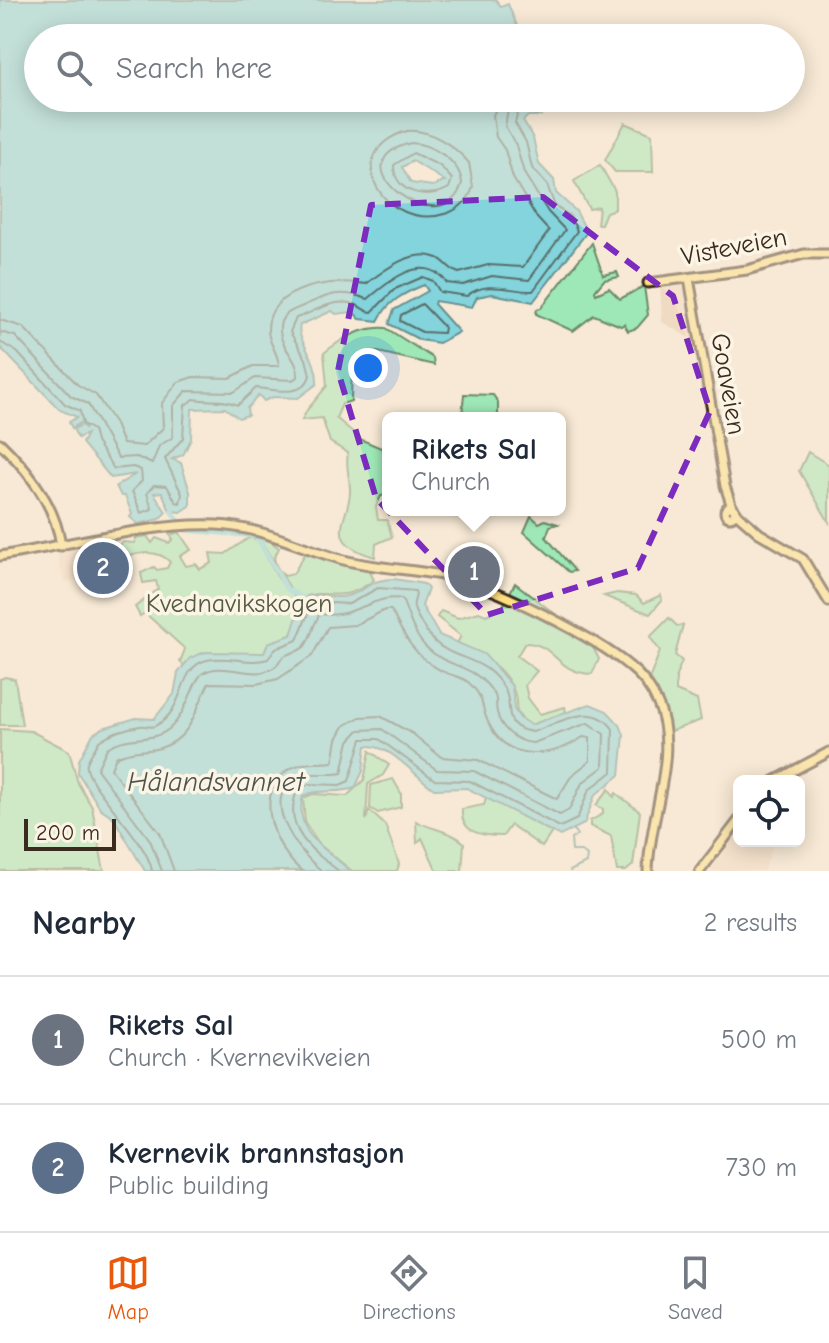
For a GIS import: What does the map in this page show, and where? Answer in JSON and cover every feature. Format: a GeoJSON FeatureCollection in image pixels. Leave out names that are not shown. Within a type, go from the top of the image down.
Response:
{"type":"FeatureCollection","features":[{"type":"Feature","properties":{"kind":"main road","name":"Visteveien"},"geometry":{"type":"LineString","coordinates":[[648,283],[747,270],[802,254],[829,254]]}},
{"type":"Feature","properties":{"kind":"main road","name":"Goaveien"},"geometry":{"type":"LineString","coordinates":[[689,278],[732,511],[803,559],[829,602]]}},
{"type":"Feature","properties":{"kind":"main road"},"geometry":{"type":"LineString","coordinates":[[0,443],[37,487],[54,519],[61,546]]}},
{"type":"Feature","properties":{"kind":"main road"},"geometry":{"type":"LineString","coordinates":[[0,556],[196,525],[235,527],[274,535],[341,559],[451,577],[484,587],[623,661],[643,680],[658,704],[666,731],[667,754],[650,830],[648,871]]}},
{"type":"Feature","properties":{"kind":"main road"},"geometry":{"type":"LineString","coordinates":[[785,775],[829,752]]}},
{"type":"Feature","properties":{"kind":"main road"},"geometry":{"type":"LineString","coordinates":[[700,871],[733,828]]}},
{"type":"Feature","properties":{"kind":"highlighted area"},"geometry":{"type":"Polygon","coordinates":[[[543,197],[673,296],[710,411],[638,568],[487,615],[376,498],[338,371],[371,205],[543,197]]]}},
{"type":"Feature","properties":{"kind":"shaded area"},"geometry":{"type":"Polygon","coordinates":[[[686,283],[694,336],[691,339],[662,322],[660,284],[686,283]]]}},
{"type":"Feature","properties":{"kind":"shaded area"},"geometry":{"type":"Polygon","coordinates":[[[86,546],[94,578],[64,582],[56,551],[86,546]]]}},
{"type":"Feature","properties":{"kind":"shaded area"},"geometry":{"type":"Polygon","coordinates":[[[733,838],[733,847],[773,847],[764,871],[710,871],[733,838]]]}},
{"type":"Feature","properties":{"kind":"green space"},"geometry":{"type":"Polygon","coordinates":[[[625,123],[652,134],[653,172],[615,172],[605,160],[625,123]]]}},
{"type":"Feature","properties":{"kind":"green space"},"geometry":{"type":"Polygon","coordinates":[[[600,165],[615,191],[615,209],[606,212],[601,224],[597,224],[599,207],[589,209],[574,181],[600,165]]]}},
{"type":"Feature","properties":{"kind":"green space"},"geometry":{"type":"Polygon","coordinates":[[[592,243],[603,275],[617,272],[619,277],[604,280],[596,294],[609,288],[620,299],[644,286],[648,315],[637,328],[628,331],[624,324],[621,326],[594,315],[573,331],[536,314],[592,243]]]}},
{"type":"Feature","properties":{"kind":"green space"},"geometry":{"type":"Polygon","coordinates":[[[386,328],[433,358],[434,365],[374,351],[352,361],[351,401],[342,404],[336,418],[362,440],[382,448],[382,496],[376,507],[378,520],[387,520],[392,537],[376,544],[375,557],[358,551],[343,536],[350,490],[348,453],[330,442],[322,418],[302,420],[327,386],[324,353],[353,334],[386,328]]]}},
{"type":"Feature","properties":{"kind":"green space"},"geometry":{"type":"Polygon","coordinates":[[[464,394],[493,395],[498,402],[498,412],[462,412],[464,394]]]}},
{"type":"Feature","properties":{"kind":"green space"},"geometry":{"type":"Polygon","coordinates":[[[808,452],[829,465],[829,522],[799,471],[808,452]]]}},
{"type":"Feature","properties":{"kind":"green space"},"geometry":{"type":"Polygon","coordinates":[[[531,516],[539,523],[545,520],[558,524],[550,526],[546,537],[575,571],[569,572],[524,532],[531,516]]]}},
{"type":"Feature","properties":{"kind":"green space","name":"Kvednavikskogen"},"geometry":{"type":"Polygon","coordinates":[[[179,532],[191,550],[180,556],[186,566],[196,564],[200,569],[212,563],[210,553],[225,554],[250,537],[258,540],[277,576],[293,593],[280,571],[285,576],[293,574],[308,549],[368,568],[374,580],[351,593],[311,595],[303,598],[302,604],[294,595],[297,620],[291,635],[268,643],[265,653],[211,653],[184,665],[180,662],[185,649],[145,613],[140,616],[135,607],[158,589],[156,581],[143,583],[141,573],[154,567],[157,570],[167,568],[170,562],[152,553],[131,555],[119,560],[109,553],[115,552],[122,542],[135,543],[136,538],[147,536],[152,543],[156,538],[169,543],[173,539],[170,535],[179,532]]]}},
{"type":"Feature","properties":{"kind":"green space"},"geometry":{"type":"Polygon","coordinates":[[[259,538],[266,538],[279,548],[274,558],[276,566],[259,538]]]}},
{"type":"Feature","properties":{"kind":"green space"},"geometry":{"type":"Polygon","coordinates":[[[515,583],[589,640],[599,659],[592,674],[580,672],[570,669],[543,648],[525,643],[517,656],[537,671],[525,685],[528,698],[540,714],[565,707],[566,712],[531,725],[519,716],[515,693],[502,672],[472,651],[456,645],[461,636],[437,617],[441,611],[458,618],[479,612],[486,615],[502,608],[515,583]]]}},
{"type":"Feature","properties":{"kind":"green space"},"geometry":{"type":"Polygon","coordinates":[[[617,593],[636,595],[644,603],[661,595],[662,600],[650,614],[604,596],[617,593]]]}},
{"type":"Feature","properties":{"kind":"green space"},"geometry":{"type":"Polygon","coordinates":[[[669,618],[677,626],[683,625],[675,655],[682,661],[676,676],[676,691],[697,700],[701,720],[669,732],[663,707],[649,680],[660,651],[650,637],[669,618]]]}},
{"type":"Feature","properties":{"kind":"green space"},"geometry":{"type":"Polygon","coordinates":[[[0,679],[15,679],[22,725],[0,725],[0,679]]]}},
{"type":"Feature","properties":{"kind":"green space"},"geometry":{"type":"Polygon","coordinates":[[[0,729],[31,731],[69,751],[78,783],[92,807],[104,871],[0,871],[0,729]]]}},
{"type":"Feature","properties":{"kind":"green space"},"geometry":{"type":"Polygon","coordinates":[[[370,751],[389,765],[383,775],[368,784],[366,820],[369,810],[385,825],[399,864],[397,871],[352,871],[321,846],[305,823],[303,798],[313,794],[347,796],[364,780],[370,751]]]}},
{"type":"Feature","properties":{"kind":"green space"},"geometry":{"type":"Polygon","coordinates":[[[393,779],[401,793],[401,807],[378,813],[370,808],[371,785],[393,779]]]}},
{"type":"Feature","properties":{"kind":"green space"},"geometry":{"type":"Polygon","coordinates":[[[609,789],[614,797],[616,793],[640,812],[633,865],[626,871],[617,871],[611,836],[590,826],[590,821],[603,814],[603,809],[596,805],[609,789]]]}},
{"type":"Feature","properties":{"kind":"green space"},"geometry":{"type":"Polygon","coordinates":[[[486,797],[552,832],[542,847],[511,825],[503,836],[481,834],[469,829],[462,817],[462,809],[484,805],[486,797]]]}},
{"type":"Feature","properties":{"kind":"green space"},"geometry":{"type":"Polygon","coordinates":[[[416,821],[464,843],[462,871],[437,871],[422,838],[417,843],[416,821]]]}},
{"type":"Feature","properties":{"kind":"water"},"geometry":{"type":"Polygon","coordinates":[[[0,0],[496,0],[501,7],[508,4],[516,24],[24,24],[24,112],[543,112],[541,116],[528,116],[523,121],[533,138],[539,164],[554,180],[556,193],[576,211],[587,232],[533,302],[492,294],[477,297],[472,307],[435,301],[434,304],[459,332],[439,343],[420,340],[389,324],[394,310],[428,291],[424,285],[397,298],[378,321],[360,319],[353,312],[336,314],[332,311],[300,325],[299,331],[314,366],[317,384],[298,398],[273,397],[264,401],[259,395],[247,408],[248,415],[239,418],[225,408],[192,409],[191,439],[183,455],[172,459],[181,463],[190,492],[190,506],[181,512],[170,511],[162,492],[154,493],[166,512],[160,519],[138,524],[130,517],[132,514],[125,496],[121,496],[116,486],[136,474],[111,478],[82,443],[87,434],[78,438],[73,429],[82,425],[86,429],[82,422],[72,428],[69,422],[77,417],[60,410],[0,347],[0,0]],[[413,161],[402,167],[411,183],[433,186],[445,181],[413,161]]]}},
{"type":"Feature","properties":{"kind":"water","name":"Hålandsvannet"},"geometry":{"type":"Polygon","coordinates":[[[394,579],[424,584],[428,589],[422,606],[439,635],[484,654],[512,686],[514,709],[520,718],[531,725],[590,704],[607,711],[620,725],[624,735],[620,775],[595,795],[584,824],[560,836],[467,788],[434,789],[393,755],[366,746],[363,771],[355,788],[303,796],[301,809],[307,831],[314,840],[350,871],[145,871],[113,817],[100,808],[78,773],[79,760],[93,734],[136,718],[154,719],[174,694],[178,673],[190,658],[205,652],[264,653],[268,643],[291,635],[303,598],[314,595],[347,596],[372,583],[394,579]]]}},
{"type":"Feature","properties":{"kind":"waterway"},"geometry":{"type":"LineString","coordinates":[[171,511],[186,530],[256,536],[287,589],[303,598]]}},
{"type":"Feature","properties":{"kind":"waterway"},"geometry":{"type":"LineString","coordinates":[[570,871],[586,863],[587,856],[581,851],[572,851],[571,839],[577,835],[573,829]]}},
{"type":"Feature","properties":{"kind":"place","name":"Kvernevik brannstasjon"},"geometry":{"type":"Point","coordinates":[103,568]}},
{"type":"Feature","properties":{"kind":"place","name":"Rikets Sal"},"geometry":{"type":"Point","coordinates":[474,572]}}]}
